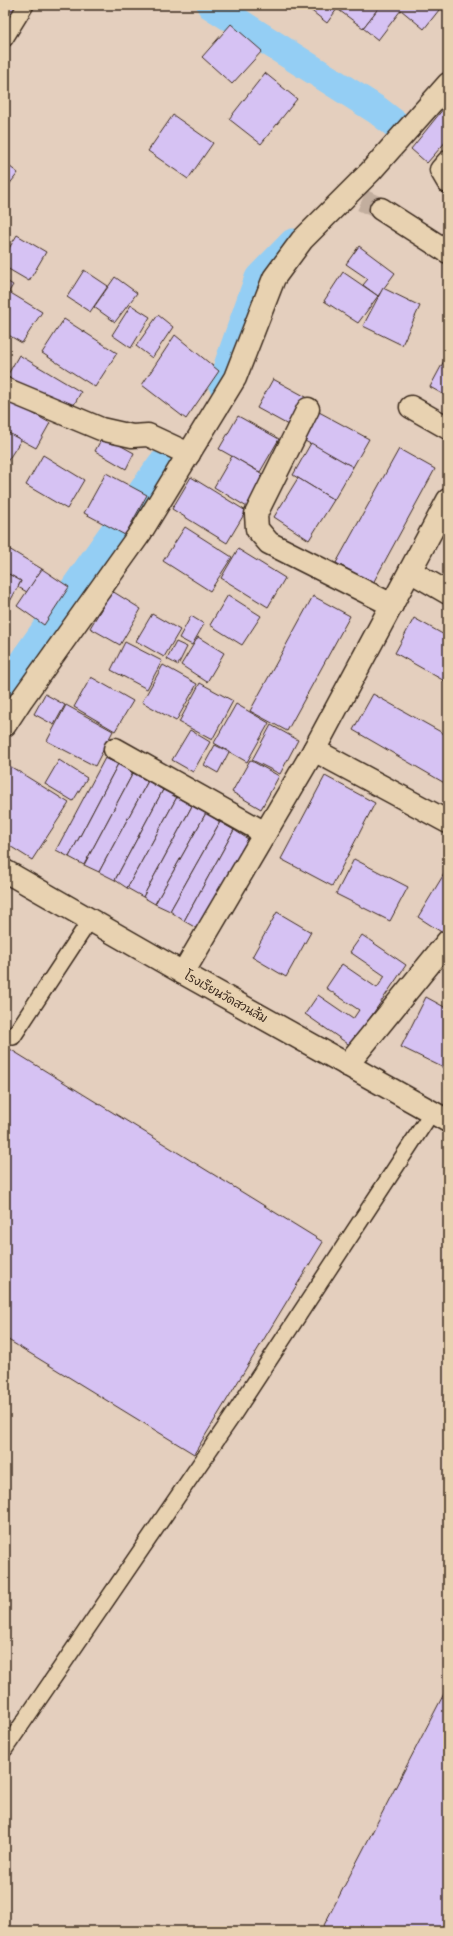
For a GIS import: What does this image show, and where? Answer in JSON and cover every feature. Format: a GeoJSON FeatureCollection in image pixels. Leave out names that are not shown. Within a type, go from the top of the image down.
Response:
{"type":"FeatureCollection","features":[{"type":"Feature","properties":{"kind":"street"},"geometry":{"type":"LineString","coordinates":[[5,725],[141,532],[235,378],[274,278],[302,240],[355,197],[448,84]]}},
{"type":"Feature","properties":{"kind":"street"},"geometry":{"type":"LineString","coordinates":[[448,162],[442,170],[448,182]]}},
{"type":"Feature","properties":{"kind":"street"},"geometry":{"type":"LineString","coordinates":[[381,209],[448,252]]}},
{"type":"Feature","properties":{"kind":"street"},"geometry":{"type":"LineString","coordinates":[[5,389],[101,430],[132,436],[148,435],[189,454]]}},
{"type":"Feature","properties":{"kind":"street"},"geometry":{"type":"LineString","coordinates":[[411,407],[448,428]]}},
{"type":"Feature","properties":{"kind":"street"},"geometry":{"type":"LineString","coordinates":[[308,409],[256,514],[257,529],[269,543],[392,605]]}},
{"type":"Feature","properties":{"kind":"street"},"geometry":{"type":"LineString","coordinates":[[183,973],[314,750],[448,500]]}},
{"type":"Feature","properties":{"kind":"street"},"geometry":{"type":"LineString","coordinates":[[410,571],[448,593]]}},
{"type":"Feature","properties":{"kind":"street"},"geometry":{"type":"LineString","coordinates":[[115,749],[265,833]]}},
{"type":"Feature","properties":{"kind":"street"},"geometry":{"type":"LineString","coordinates":[[314,750],[448,822]]}},
{"type":"Feature","properties":{"kind":"street","name":"โรงเรียนวัดสวนส้ม"},"geometry":{"type":"LineString","coordinates":[[5,871],[440,1117]]}},
{"type":"Feature","properties":{"kind":"street"},"geometry":{"type":"LineString","coordinates":[[348,1065],[448,941]]}},
{"type":"Feature","properties":{"kind":"lane"},"geometry":{"type":"LineString","coordinates":[[5,39],[26,5]]}},
{"type":"Feature","properties":{"kind":"lane"},"geometry":{"type":"LineString","coordinates":[[13,1037],[90,920]]}},
{"type":"Feature","properties":{"kind":"lane"},"geometry":{"type":"LineString","coordinates":[[5,1749],[440,1117]]}},
{"type":"Feature","properties":{"kind":"building"},"geometry":{"type":"Polygon","coordinates":[[[5,5],[18,5],[5,25],[5,5]]]}},
{"type":"Feature","properties":{"kind":"building"},"geometry":{"type":"Polygon","coordinates":[[[304,5],[332,5],[337,9],[327,23],[304,5]]]}},
{"type":"Feature","properties":{"kind":"building"},"geometry":{"type":"Polygon","coordinates":[[[332,5],[381,5],[363,28],[332,5]]]}},
{"type":"Feature","properties":{"kind":"building"},"geometry":{"type":"Polygon","coordinates":[[[381,5],[443,5],[424,29],[401,10],[378,40],[363,28],[381,5]]]}},
{"type":"Feature","properties":{"kind":"building"},"geometry":{"type":"Polygon","coordinates":[[[231,24],[262,51],[232,84],[202,57],[231,24]]]}},
{"type":"Feature","properties":{"kind":"building"},"geometry":{"type":"Polygon","coordinates":[[[265,73],[297,99],[261,144],[229,119],[265,73]]]}},
{"type":"Feature","properties":{"kind":"building"},"geometry":{"type":"Polygon","coordinates":[[[448,103],[448,139],[427,163],[411,149],[448,103]]]}},
{"type":"Feature","properties":{"kind":"building"},"geometry":{"type":"Polygon","coordinates":[[[173,115],[213,143],[188,179],[148,151],[173,115]]]}},
{"type":"Feature","properties":{"kind":"building"},"geometry":{"type":"Polygon","coordinates":[[[5,163],[18,173],[5,190],[5,163]]]}},
{"type":"Feature","properties":{"kind":"building"},"geometry":{"type":"Polygon","coordinates":[[[17,235],[46,252],[29,281],[5,267],[5,255],[17,235]]]}},
{"type":"Feature","properties":{"kind":"building"},"geometry":{"type":"Polygon","coordinates":[[[359,246],[395,273],[378,296],[363,285],[368,279],[346,264],[359,246]]]}},
{"type":"Feature","properties":{"kind":"building"},"geometry":{"type":"Polygon","coordinates":[[[84,270],[108,286],[90,312],[67,297],[84,270]]]}},
{"type":"Feature","properties":{"kind":"building"},"geometry":{"type":"Polygon","coordinates":[[[343,272],[378,296],[358,323],[324,301],[343,272]]]}},
{"type":"Feature","properties":{"kind":"building"},"geometry":{"type":"Polygon","coordinates":[[[115,277],[137,293],[115,322],[94,307],[115,277]]]}},
{"type":"Feature","properties":{"kind":"building"},"geometry":{"type":"Polygon","coordinates":[[[5,280],[13,285],[5,298],[5,280]]]}},
{"type":"Feature","properties":{"kind":"building"},"geometry":{"type":"Polygon","coordinates":[[[383,288],[420,306],[402,345],[363,326],[383,288]]]}},
{"type":"Feature","properties":{"kind":"building"},"geometry":{"type":"Polygon","coordinates":[[[9,292],[42,312],[22,343],[5,333],[5,298],[9,292]]]}},
{"type":"Feature","properties":{"kind":"building"},"geometry":{"type":"Polygon","coordinates":[[[131,305],[150,317],[131,348],[112,335],[131,305]]]}},
{"type":"Feature","properties":{"kind":"building"},"geometry":{"type":"Polygon","coordinates":[[[158,315],[173,327],[152,358],[136,346],[158,315]]]}},
{"type":"Feature","properties":{"kind":"building"},"geometry":{"type":"Polygon","coordinates":[[[64,319],[117,353],[95,387],[42,353],[64,319]]]}},
{"type":"Feature","properties":{"kind":"building"},"geometry":{"type":"Polygon","coordinates":[[[175,335],[219,371],[186,419],[142,385],[175,335]]]}},
{"type":"Feature","properties":{"kind":"building"},"geometry":{"type":"Polygon","coordinates":[[[19,355],[81,392],[70,412],[7,376],[19,355]]]}},
{"type":"Feature","properties":{"kind":"building"},"geometry":{"type":"Polygon","coordinates":[[[445,359],[448,361],[448,397],[430,387],[445,359]]]}},
{"type":"Feature","properties":{"kind":"building"},"geometry":{"type":"Polygon","coordinates":[[[273,379],[306,397],[290,426],[257,408],[273,379]]]}},
{"type":"Feature","properties":{"kind":"building"},"geometry":{"type":"Polygon","coordinates":[[[11,401],[50,423],[36,448],[5,431],[5,411],[11,401]]]}},
{"type":"Feature","properties":{"kind":"building"},"geometry":{"type":"Polygon","coordinates":[[[319,412],[369,439],[353,467],[305,441],[319,412]]]}},
{"type":"Feature","properties":{"kind":"building"},"geometry":{"type":"Polygon","coordinates":[[[238,416],[279,439],[260,472],[219,449],[238,416]]]}},
{"type":"Feature","properties":{"kind":"building"},"geometry":{"type":"Polygon","coordinates":[[[5,431],[21,440],[5,465],[5,431]]]}},
{"type":"Feature","properties":{"kind":"building"},"geometry":{"type":"Polygon","coordinates":[[[103,436],[134,453],[126,469],[95,451],[103,436]]]}},
{"type":"Feature","properties":{"kind":"building"},"geometry":{"type":"Polygon","coordinates":[[[311,443],[353,467],[334,500],[293,475],[311,443]]]}},
{"type":"Feature","properties":{"kind":"building"},"geometry":{"type":"Polygon","coordinates":[[[399,449],[435,469],[373,583],[336,563],[399,449]]]}},
{"type":"Feature","properties":{"kind":"building"},"geometry":{"type":"Polygon","coordinates":[[[43,455],[84,480],[67,509],[26,485],[43,455]]]}},
{"type":"Feature","properties":{"kind":"building"},"geometry":{"type":"Polygon","coordinates":[[[232,456],[271,479],[252,510],[214,487],[232,456]]]}},
{"type":"Feature","properties":{"kind":"building"},"geometry":{"type":"Polygon","coordinates":[[[106,473],[147,495],[125,535],[84,513],[106,473]]]}},
{"type":"Feature","properties":{"kind":"building"},"geometry":{"type":"Polygon","coordinates":[[[191,477],[246,511],[227,543],[172,509],[191,477]]]}},
{"type":"Feature","properties":{"kind":"building"},"geometry":{"type":"Polygon","coordinates":[[[298,478],[334,500],[309,540],[274,517],[298,478]]]}},
{"type":"Feature","properties":{"kind":"building"},"geometry":{"type":"Polygon","coordinates":[[[185,527],[232,557],[210,591],[163,561],[185,527]]]}},
{"type":"Feature","properties":{"kind":"building"},"geometry":{"type":"Polygon","coordinates":[[[9,549],[42,569],[27,592],[18,587],[21,581],[5,572],[5,555],[9,549]]]}},
{"type":"Feature","properties":{"kind":"building"},"geometry":{"type":"Polygon","coordinates":[[[238,549],[285,578],[268,607],[221,578],[238,549]]]}},
{"type":"Feature","properties":{"kind":"building"},"geometry":{"type":"Polygon","coordinates":[[[42,569],[69,587],[44,625],[17,606],[42,569]]]}},
{"type":"Feature","properties":{"kind":"building"},"geometry":{"type":"Polygon","coordinates":[[[5,572],[21,581],[7,607],[5,606],[5,572]]]}},
{"type":"Feature","properties":{"kind":"building"},"geometry":{"type":"Polygon","coordinates":[[[112,591],[141,609],[120,645],[90,628],[112,591]]]}},
{"type":"Feature","properties":{"kind":"building"},"geometry":{"type":"Polygon","coordinates":[[[228,595],[261,616],[242,645],[210,625],[228,595]]]}},
{"type":"Feature","properties":{"kind":"building"},"geometry":{"type":"Polygon","coordinates":[[[313,596],[350,616],[287,731],[250,711],[313,596]]]}},
{"type":"Feature","properties":{"kind":"building"},"geometry":{"type":"Polygon","coordinates":[[[152,614],[180,630],[164,657],[136,641],[152,614]]]}},
{"type":"Feature","properties":{"kind":"building"},"geometry":{"type":"Polygon","coordinates":[[[191,616],[204,624],[192,645],[179,638],[191,616]]]}},
{"type":"Feature","properties":{"kind":"building"},"geometry":{"type":"Polygon","coordinates":[[[414,618],[448,637],[448,683],[395,653],[414,618]]]}},
{"type":"Feature","properties":{"kind":"building"},"geometry":{"type":"Polygon","coordinates":[[[198,637],[224,653],[207,682],[181,665],[198,637]]]}},
{"type":"Feature","properties":{"kind":"building"},"geometry":{"type":"Polygon","coordinates":[[[125,642],[162,661],[147,689],[111,670],[125,642]]]}},
{"type":"Feature","properties":{"kind":"building"},"geometry":{"type":"Polygon","coordinates":[[[176,642],[187,647],[178,665],[167,659],[176,642]]]}},
{"type":"Feature","properties":{"kind":"building"},"geometry":{"type":"Polygon","coordinates":[[[163,665],[197,684],[176,721],[142,702],[163,665]]]}},
{"type":"Feature","properties":{"kind":"building"},"geometry":{"type":"Polygon","coordinates":[[[91,677],[133,701],[115,731],[74,707],[91,677]]]}},
{"type":"Feature","properties":{"kind":"building"},"geometry":{"type":"Polygon","coordinates":[[[200,683],[233,701],[212,740],[179,722],[200,683]]]}},
{"type":"Feature","properties":{"kind":"building"},"geometry":{"type":"Polygon","coordinates":[[[45,694],[65,705],[54,725],[34,714],[45,694]]]}},
{"type":"Feature","properties":{"kind":"building"},"geometry":{"type":"Polygon","coordinates":[[[373,694],[448,736],[448,785],[353,730],[373,694]]]}},
{"type":"Feature","properties":{"kind":"building"},"geometry":{"type":"Polygon","coordinates":[[[236,704],[269,723],[247,762],[214,743],[236,704]]]}},
{"type":"Feature","properties":{"kind":"building"},"geometry":{"type":"Polygon","coordinates":[[[66,705],[113,731],[95,766],[47,741],[66,705]]]}},
{"type":"Feature","properties":{"kind":"building"},"geometry":{"type":"Polygon","coordinates":[[[271,725],[298,740],[280,774],[252,760],[271,725]]]}},
{"type":"Feature","properties":{"kind":"building"},"geometry":{"type":"Polygon","coordinates":[[[190,730],[210,742],[193,772],[172,760],[190,730]]]}},
{"type":"Feature","properties":{"kind":"building"},"geometry":{"type":"Polygon","coordinates":[[[215,745],[229,752],[218,773],[204,765],[215,745]]]}},
{"type":"Feature","properties":{"kind":"building"},"geometry":{"type":"Polygon","coordinates":[[[105,758],[118,764],[69,857],[56,850],[105,758]]]}},
{"type":"Feature","properties":{"kind":"building"},"geometry":{"type":"Polygon","coordinates":[[[59,760],[87,778],[73,801],[45,784],[59,760]]]}},
{"type":"Feature","properties":{"kind":"building"},"geometry":{"type":"Polygon","coordinates":[[[250,760],[279,776],[261,809],[232,792],[250,760]]]}},
{"type":"Feature","properties":{"kind":"building"},"geometry":{"type":"Polygon","coordinates":[[[5,763],[69,803],[32,860],[5,843],[5,763]]]}},
{"type":"Feature","properties":{"kind":"building"},"geometry":{"type":"Polygon","coordinates":[[[118,764],[133,773],[84,865],[69,857],[118,764]]]}},
{"type":"Feature","properties":{"kind":"building"},"geometry":{"type":"Polygon","coordinates":[[[133,773],[148,781],[99,872],[84,865],[133,773]]]}},
{"type":"Feature","properties":{"kind":"building"},"geometry":{"type":"Polygon","coordinates":[[[325,776],[375,803],[332,886],[281,859],[325,776]]]}},
{"type":"Feature","properties":{"kind":"building"},"geometry":{"type":"Polygon","coordinates":[[[148,781],[163,790],[115,880],[99,872],[148,781]]]}},
{"type":"Feature","properties":{"kind":"building"},"geometry":{"type":"Polygon","coordinates":[[[163,790],[177,797],[127,888],[115,880],[163,790]]]}},
{"type":"Feature","properties":{"kind":"building"},"geometry":{"type":"Polygon","coordinates":[[[177,797],[192,806],[143,897],[127,888],[177,797]]]}},
{"type":"Feature","properties":{"kind":"building"},"geometry":{"type":"Polygon","coordinates":[[[192,806],[206,813],[155,904],[143,897],[192,806]]]}},
{"type":"Feature","properties":{"kind":"building"},"geometry":{"type":"Polygon","coordinates":[[[206,813],[220,822],[170,911],[155,904],[206,813]]]}},
{"type":"Feature","properties":{"kind":"building"},"geometry":{"type":"Polygon","coordinates":[[[220,822],[234,830],[184,921],[170,911],[220,822]]]}},
{"type":"Feature","properties":{"kind":"building"},"geometry":{"type":"Polygon","coordinates":[[[234,830],[248,839],[198,929],[184,921],[234,830]]]}},
{"type":"Feature","properties":{"kind":"building"},"geometry":{"type":"Polygon","coordinates":[[[354,859],[408,887],[390,921],[336,894],[354,859]]]}},
{"type":"Feature","properties":{"kind":"building"},"geometry":{"type":"Polygon","coordinates":[[[444,874],[448,876],[448,932],[446,935],[418,917],[444,874]]]}},
{"type":"Feature","properties":{"kind":"building"},"geometry":{"type":"Polygon","coordinates":[[[277,912],[311,932],[286,977],[252,957],[277,912]]]}},
{"type":"Feature","properties":{"kind":"building"},"geometry":{"type":"Polygon","coordinates":[[[362,935],[406,965],[351,1046],[305,1014],[318,995],[353,1019],[359,1010],[326,988],[342,964],[377,988],[385,976],[350,952],[362,935]]]}},
{"type":"Feature","properties":{"kind":"building"},"geometry":{"type":"Polygon","coordinates":[[[426,997],[448,1009],[448,1070],[401,1047],[426,997]]]}},
{"type":"Feature","properties":{"kind":"building"},"geometry":{"type":"Polygon","coordinates":[[[5,1046],[323,1242],[194,1454],[5,1338],[5,1046]]]}},
{"type":"Feature","properties":{"kind":"building"},"geometry":{"type":"Polygon","coordinates":[[[448,1686],[448,1931],[321,1931],[448,1686]]]}},
{"type":"Feature","properties":{"kind":"waterway"},"geometry":{"type":"LineString","coordinates":[[211,5],[377,110],[403,130]]}},
{"type":"Feature","properties":{"kind":"waterway"},"geometry":{"type":"LineString","coordinates":[[222,383],[259,278],[293,243]]}},
{"type":"Feature","properties":{"kind":"waterway"},"geometry":{"type":"LineString","coordinates":[[5,692],[18,669],[161,465]]}},
{"type":"Feature","properties":{"kind":"tunnel"},"geometry":{"type":"LineString","coordinates":[[362,200],[381,209]]}}]}
